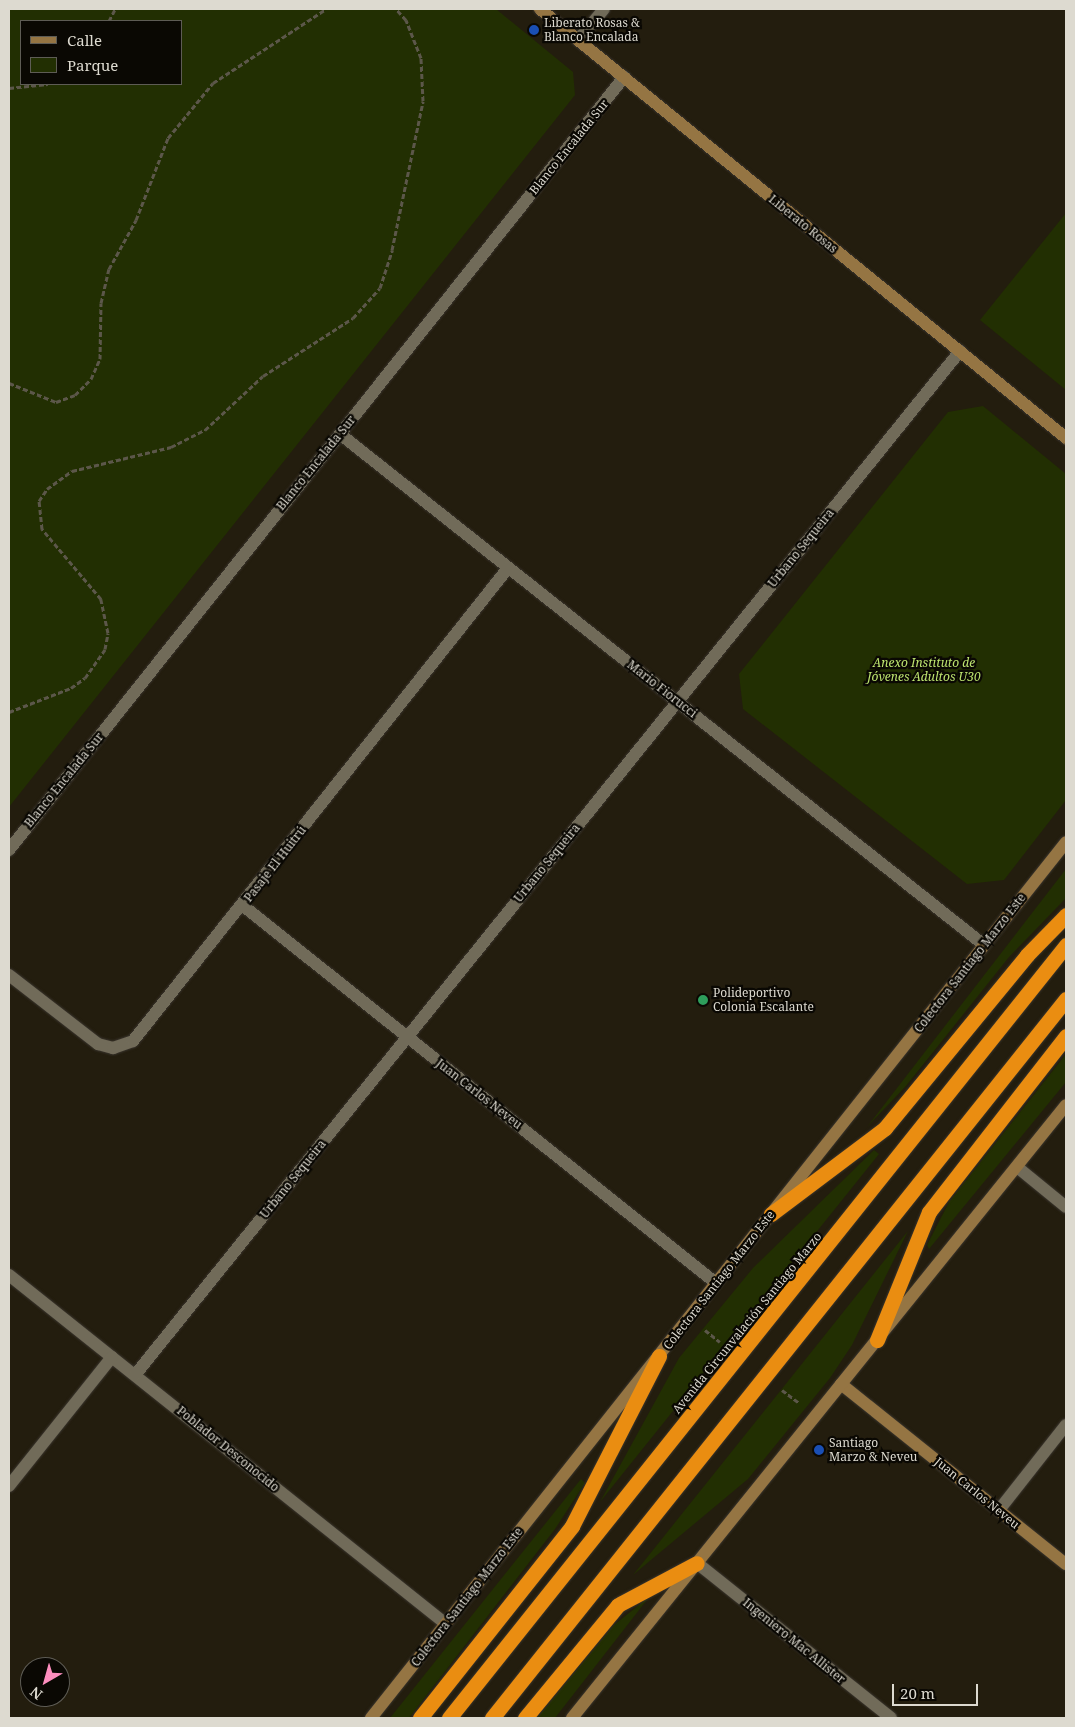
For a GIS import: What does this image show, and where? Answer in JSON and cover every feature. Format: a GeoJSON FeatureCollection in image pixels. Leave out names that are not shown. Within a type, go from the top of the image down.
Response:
{"type":"FeatureCollection","features":[{"type":"Feature","properties":{"kind":"highway"},"geometry":{"type":"LineString","coordinates":[[771,1214],[885,1128],[1027,955],[1066,915]]}},
{"type":"Feature","properties":{"kind":"highway","name":"Avenida Circunvalación Santiago Marzo"},"geometry":{"type":"LineString","coordinates":[[449,1718],[1066,945]]}},
{"type":"Feature","properties":{"kind":"highway"},"geometry":{"type":"LineString","coordinates":[[492,1718],[1066,999]]}},
{"type":"Feature","properties":{"kind":"highway"},"geometry":{"type":"LineString","coordinates":[[877,1340],[929,1212],[1066,1036]]}},
{"type":"Feature","properties":{"kind":"highway"},"geometry":{"type":"LineString","coordinates":[[420,1718],[572,1526],[659,1356]]}},
{"type":"Feature","properties":{"kind":"highway"},"geometry":{"type":"LineString","coordinates":[[525,1718],[618,1606],[697,1563]]}},
{"type":"Feature","properties":{"kind":"street","name":"Liberato Rosas"},"geometry":{"type":"LineString","coordinates":[[540,9],[1066,438]]}},
{"type":"Feature","properties":{"kind":"street"},"geometry":{"type":"LineString","coordinates":[[578,40],[604,9]]}},
{"type":"Feature","properties":{"kind":"street","name":"Blanco Encalada Sur"},"geometry":{"type":"LineString","coordinates":[[9,850],[624,77]]}},
{"type":"Feature","properties":{"kind":"street","name":"Urbano Sequeira"},"geometry":{"type":"LineString","coordinates":[[135,1375],[960,352]]}},
{"type":"Feature","properties":{"kind":"street","name":"Mario Fiorucci"},"geometry":{"type":"LineString","coordinates":[[340,434],[984,945]]}},
{"type":"Feature","properties":{"kind":"street","name":"Pasaje El Huitrú"},"geometry":{"type":"LineString","coordinates":[[9,975],[98,1044],[121,1047],[143,1031],[508,568]]}},
{"type":"Feature","properties":{"kind":"street","name":"Colectora Santiago Marzo Este"},"geometry":{"type":"LineString","coordinates":[[371,1718],[1066,842]]}},
{"type":"Feature","properties":{"kind":"street","name":"Juan Carlos Neveu"},"geometry":{"type":"LineString","coordinates":[[242,906],[716,1283]]}},
{"type":"Feature","properties":{"kind":"street"},"geometry":{"type":"LineString","coordinates":[[572,1718],[1066,1105]]}},
{"type":"Feature","properties":{"kind":"street"},"geometry":{"type":"LineString","coordinates":[[1017,1166],[1066,1207]]}},
{"type":"Feature","properties":{"kind":"street","name":"Poblador Desconocido"},"geometry":{"type":"LineString","coordinates":[[9,1275],[446,1624]]}},
{"type":"Feature","properties":{"kind":"street"},"geometry":{"type":"LineString","coordinates":[[9,1486],[112,1358]]}},
{"type":"Feature","properties":{"kind":"street","name":"Juan Carlos Neveu"},"geometry":{"type":"LineString","coordinates":[[841,1384],[1066,1564]]}},
{"type":"Feature","properties":{"kind":"street"},"geometry":{"type":"LineString","coordinates":[[999,1510],[1066,1425]]}},
{"type":"Feature","properties":{"kind":"street","name":"Ingeniero Mac Allister"},"geometry":{"type":"LineString","coordinates":[[697,1563],[891,1718]]}},
{"type":"Feature","properties":{"kind":"path"},"geometry":{"type":"LineString","coordinates":[[9,383],[56,402],[75,395],[91,379],[100,359],[101,303],[109,269],[136,220],[168,138],[213,83],[326,9]]}},
{"type":"Feature","properties":{"kind":"path"},"geometry":{"type":"LineString","coordinates":[[9,712],[71,688],[85,678],[105,649],[108,633],[101,599],[42,529],[39,501],[47,489],[72,471],[171,447],[205,430],[263,376],[353,318],[380,288],[392,250],[423,101],[421,58],[406,20],[396,9]]}},
{"type":"Feature","properties":{"kind":"path"},"geometry":{"type":"LineString","coordinates":[[9,88],[38,85]]}},
{"type":"Feature","properties":{"kind":"path"},"geometry":{"type":"LineString","coordinates":[[703,1328],[726,1347]]}},
{"type":"Feature","properties":{"kind":"path"},"geometry":{"type":"LineString","coordinates":[[779,1388],[805,1408]]}},
{"type":"Feature","properties":{"kind":"green space"},"geometry":{"type":"Polygon","coordinates":[[[9,9],[496,9],[573,72],[575,95],[9,807],[9,9]]]}},
{"type":"Feature","properties":{"kind":"green space"},"geometry":{"type":"Polygon","coordinates":[[[1066,213],[1066,390],[980,320],[1066,213]]]}},
{"type":"Feature","properties":{"kind":"green space","name":"Anexo Instituto de Jóvenes Adultos U30"},"geometry":{"type":"Polygon","coordinates":[[[983,406],[1066,474],[1066,800],[1004,880],[967,884],[743,709],[739,674],[948,412],[983,406]]]}},
{"type":"Feature","properties":{"kind":"green space"},"geometry":{"type":"Polygon","coordinates":[[[1066,869],[1066,898],[1009,957],[906,1086],[867,1127],[1066,869]]]}},
{"type":"Feature","properties":{"kind":"green space"},"geometry":{"type":"Polygon","coordinates":[[[1066,1054],[1066,1082],[929,1249],[927,1245],[949,1202],[1066,1054]]]}},
{"type":"Feature","properties":{"kind":"green space"},"geometry":{"type":"Polygon","coordinates":[[[874,1150],[879,1154],[600,1502],[679,1358],[753,1268],[874,1150]]]}},
{"type":"Feature","properties":{"kind":"green space"},"geometry":{"type":"Polygon","coordinates":[[[908,1231],[852,1345],[830,1378],[748,1479],[633,1575],[908,1231]]]}},
{"type":"Feature","properties":{"kind":"green space"},"geometry":{"type":"Polygon","coordinates":[[[581,1479],[585,1483],[555,1529],[409,1718],[390,1718],[581,1479]]]}},
{"type":"Feature","properties":{"kind":"green space"},"geometry":{"type":"Polygon","coordinates":[[[650,1596],[555,1718],[537,1718],[614,1625],[650,1596]]]}},
{"type":"Feature","properties":{"kind":"place","name":"Liberato Rosas & Blanco Encalada"},"geometry":{"type":"Point","coordinates":[534,30]}},
{"type":"Feature","properties":{"kind":"place","name":"Polideportivo Colonia Escalante"},"geometry":{"type":"Point","coordinates":[703,1000]}},
{"type":"Feature","properties":{"kind":"place","name":"Santiago Marzo & Neveu"},"geometry":{"type":"Point","coordinates":[819,1450]}}]}
